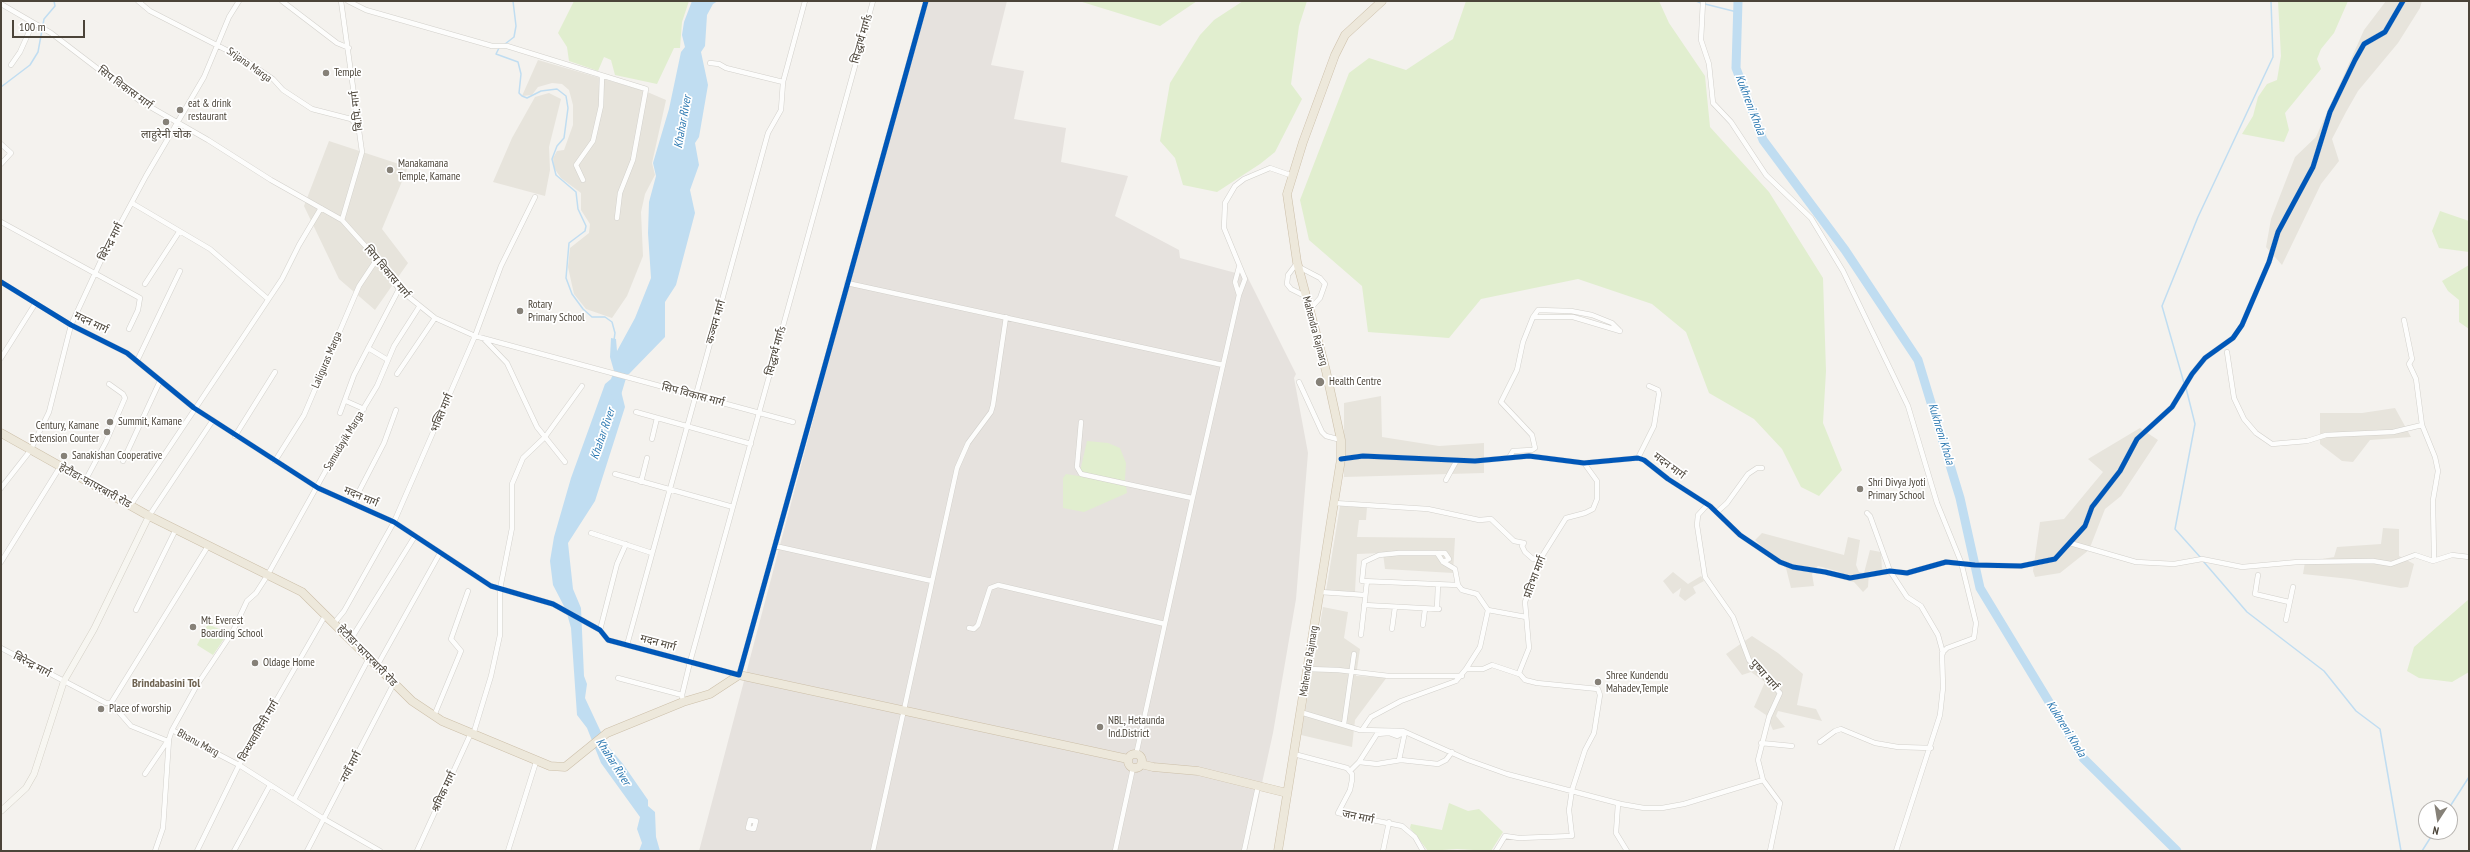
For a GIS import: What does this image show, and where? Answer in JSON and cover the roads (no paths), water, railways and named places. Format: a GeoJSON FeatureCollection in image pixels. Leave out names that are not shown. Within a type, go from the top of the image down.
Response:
{"type":"FeatureCollection","features":[{"type":"Feature","properties":{"kind":"highway","name":"Mahendra Rajmarg"},"geometry":{"type":"LineString","coordinates":[[1278,851],[1341,459],[1341,440],[1298,265],[1287,194],[1329,70],[1345,35],[1382,1]]}},
{"type":"Feature","properties":{"kind":"highway","name":"हेटौडा-फापरबारी रोड"},"geometry":{"type":"LineString","coordinates":[[1,433],[30,451],[130,506],[267,576],[302,592],[335,622],[412,701],[434,716],[536,762],[565,767],[607,732],[683,698],[710,694],[739,675]]}},
{"type":"Feature","properties":{"kind":"highway"},"geometry":{"type":"LineString","coordinates":[[739,675],[1128,759],[1136,755],[1141,758],[1141,764],[1137,768],[1133,768],[1129,765],[1128,759]]}},
{"type":"Feature","properties":{"kind":"highway"},"geometry":{"type":"LineString","coordinates":[[1141,764],[1153,767],[1198,772],[1287,793]]}},
{"type":"Feature","properties":{"kind":"main road"},"geometry":{"type":"LineString","coordinates":[[1,811],[26,788],[34,774],[64,681],[94,629],[149,516]]}},
{"type":"Feature","properties":{"kind":"street","name":"Srijana Marga"},"geometry":{"type":"LineString","coordinates":[[138,1],[150,11],[218,44],[272,79],[283,90],[312,109],[351,119],[359,127]]}},
{"type":"Feature","properties":{"kind":"street","name":"बिरेन्द्र मार्ग"},"geometry":{"type":"LineString","coordinates":[[1,488],[30,451],[49,412],[71,325],[132,203],[204,77],[239,1]]}},
{"type":"Feature","properties":{"kind":"street"},"geometry":{"type":"LineString","coordinates":[[282,1],[337,43],[349,48]]}},
{"type":"Feature","properties":{"kind":"street","name":"बि.पि. मार्ग"},"geometry":{"type":"LineString","coordinates":[[341,1],[349,48],[362,152],[360,164],[342,220]]}},
{"type":"Feature","properties":{"kind":"street"},"geometry":{"type":"LineString","coordinates":[[348,1],[373,12],[492,46],[507,46],[646,89],[633,160],[620,193],[617,218]]}},
{"type":"Feature","properties":{"kind":"street","name":"कञ्चन मार्ग"},"geometry":{"type":"LineString","coordinates":[[627,645],[768,133],[781,110],[783,82],[805,1]]}},
{"type":"Feature","properties":{"kind":"street","name":"सिद्धार्थ मार्गs"},"geometry":{"type":"LineString","coordinates":[[683,698],[690,662],[873,1]]}},
{"type":"Feature","properties":{"kind":"street"},"geometry":{"type":"LineString","coordinates":[[739,675],[926,1]]}},
{"type":"Feature","properties":{"kind":"street"},"geometry":{"type":"LineString","coordinates":[[1703,1],[1701,40],[1708,64],[1713,103],[1736,128],[1766,175],[1812,218],[1843,271],[1908,406],[1937,503],[1959,562],[1976,623],[1974,638],[1947,648],[1943,653]]}},
{"type":"Feature","properties":{"kind":"street","name":"मदन मार्ग"},"geometry":{"type":"LineString","coordinates":[[1341,459],[1363,456],[1475,461],[1510,456],[1529,456],[1584,463],[1638,458],[1644,460],[1668,479],[1708,504],[1740,535],[1780,562],[1793,567],[1850,578],[1890,571],[1907,573],[1946,562],[1959,562],[1975,565],[2021,566],[2055,559],[2085,526],[2092,507],[2120,471],[2137,439],[2172,407],[2192,374],[2205,358],[2233,338],[2242,325],[2270,262],[2278,232],[2313,167],[2330,112],[2355,60],[2364,44],[2385,32],[2403,1]]}},
{"type":"Feature","properties":{"kind":"street","name":"सिप विकास मार्ग"},"geometry":{"type":"LineString","coordinates":[[1,4],[51,33],[123,89],[177,123],[342,220],[377,259],[399,289],[419,307],[435,318],[475,336],[794,422]]}},
{"type":"Feature","properties":{"kind":"street"},"geometry":{"type":"LineString","coordinates":[[11,65],[35,24]]}},
{"type":"Feature","properties":{"kind":"street"},"geometry":{"type":"LineString","coordinates":[[710,63],[720,64],[726,68],[783,82]]}},
{"type":"Feature","properties":{"kind":"street"},"geometry":{"type":"LineString","coordinates":[[583,180],[576,165],[593,141],[601,106],[602,76]]}},
{"type":"Feature","properties":{"kind":"street"},"geometry":{"type":"LineString","coordinates":[[1,144],[11,153],[1,164]]}},
{"type":"Feature","properties":{"kind":"street"},"geometry":{"type":"LineString","coordinates":[[1136,755],[1192,498],[1244,279],[1224,228],[1225,203],[1229,194],[1244,179],[1270,168],[1293,176]]}},
{"type":"Feature","properties":{"kind":"street","name":"भक्ति मार्ग"},"geometry":{"type":"LineString","coordinates":[[335,622],[344,611],[394,522],[475,336],[501,266],[535,197]]}},
{"type":"Feature","properties":{"kind":"street"},"geometry":{"type":"LineString","coordinates":[[132,203],[210,249],[268,299]]}},
{"type":"Feature","properties":{"kind":"street"},"geometry":{"type":"LineString","coordinates":[[130,506],[194,408],[282,280],[299,245],[321,208]]}},
{"type":"Feature","properties":{"kind":"street"},"geometry":{"type":"LineString","coordinates":[[1,222],[140,298],[138,310],[129,329]]}},
{"type":"Feature","properties":{"kind":"street"},"geometry":{"type":"LineString","coordinates":[[145,284],[179,232]]}},
{"type":"Feature","properties":{"kind":"street","name":"Laliguras Marga"},"geometry":{"type":"LineString","coordinates":[[275,461],[304,415],[359,286],[377,259]]}},
{"type":"Feature","properties":{"kind":"street"},"geometry":{"type":"LineString","coordinates":[[1306,297],[1291,289],[1287,284],[1288,275],[1298,265],[1320,278],[1325,284],[1320,298],[1310,309]]}},
{"type":"Feature","properties":{"kind":"street"},"geometry":{"type":"LineString","coordinates":[[1239,267],[1235,282],[1239,295]]}},
{"type":"Feature","properties":{"kind":"street"},"geometry":{"type":"LineString","coordinates":[[136,361],[180,271]]}},
{"type":"Feature","properties":{"kind":"street","name":"मदन मार्ग"},"geometry":{"type":"LineString","coordinates":[[1,282],[71,325],[101,338],[127,353],[194,408],[234,436],[318,488],[394,522],[472,575],[500,589],[553,604],[600,630],[608,640],[739,675]]}},
{"type":"Feature","properties":{"kind":"street"},"geometry":{"type":"LineString","coordinates":[[847,283],[1223,365]]}},
{"type":"Feature","properties":{"kind":"street"},"geometry":{"type":"LineString","coordinates":[[340,413],[346,401],[354,375],[399,289]]}},
{"type":"Feature","properties":{"kind":"street"},"geometry":{"type":"LineString","coordinates":[[1,358],[36,304]]}},
{"type":"Feature","properties":{"kind":"street","name":"Samudayik Marga"},"geometry":{"type":"LineString","coordinates":[[267,576],[364,409],[394,346],[419,307]]}},
{"type":"Feature","properties":{"kind":"street"},"geometry":{"type":"LineString","coordinates":[[1510,456],[1513,451],[1532,450],[1535,448],[1532,435],[1501,402],[1517,370],[1523,342],[1533,317],[1538,310],[1571,311],[1592,315],[1612,323],[1620,331],[1573,318],[1533,317]]}},
{"type":"Feature","properties":{"kind":"street"},"geometry":{"type":"LineString","coordinates":[[873,851],[957,468],[968,443],[991,412],[1006,317]]}},
{"type":"Feature","properties":{"kind":"street"},"geometry":{"type":"LineString","coordinates":[[398,374],[435,318]]}},
{"type":"Feature","properties":{"kind":"street"},"geometry":{"type":"LineString","coordinates":[[2404,320],[2412,359],[2409,364],[2416,379],[2422,425],[2435,457],[2438,472],[2433,500],[2434,560]]}},
{"type":"Feature","properties":{"kind":"street"},"geometry":{"type":"LineString","coordinates":[[483,338],[507,363],[516,378],[528,410],[545,437],[564,462]]}},
{"type":"Feature","properties":{"kind":"street"},"geometry":{"type":"LineString","coordinates":[[368,348],[388,360]]}},
{"type":"Feature","properties":{"kind":"street"},"geometry":{"type":"LineString","coordinates":[[2227,352],[2234,398],[2244,419],[2256,433],[2272,444],[2306,441],[2326,435],[2392,432],[2422,425]]}},
{"type":"Feature","properties":{"kind":"street"},"geometry":{"type":"LineString","coordinates":[[234,436],[275,372]]}},
{"type":"Feature","properties":{"kind":"street"},"geometry":{"type":"LineString","coordinates":[[123,461],[160,381]]}},
{"type":"Feature","properties":{"kind":"street"},"geometry":{"type":"LineString","coordinates":[[1299,382],[1322,432],[1330,437],[1341,440]]}},
{"type":"Feature","properties":{"kind":"street"},"geometry":{"type":"LineString","coordinates":[[84,481],[106,442],[125,398],[123,394],[109,384]]}},
{"type":"Feature","properties":{"kind":"street","name":"श्रमिक मार्ग"},"geometry":{"type":"LineString","coordinates":[[417,851],[472,734],[491,676],[500,635],[500,589],[512,528],[512,484],[523,458],[545,437],[582,386]]}},
{"type":"Feature","properties":{"kind":"street"},"geometry":{"type":"LineString","coordinates":[[1638,458],[1654,426],[1659,394],[1658,390],[1648,386]]}},
{"type":"Feature","properties":{"kind":"street"},"geometry":{"type":"LineString","coordinates":[[346,401],[364,409]]}},
{"type":"Feature","properties":{"kind":"street"},"geometry":{"type":"LineString","coordinates":[[354,503],[381,449],[396,410]]}},
{"type":"Feature","properties":{"kind":"street"},"geometry":{"type":"LineString","coordinates":[[636,412],[751,444]]}},
{"type":"Feature","properties":{"kind":"street"},"geometry":{"type":"LineString","coordinates":[[652,439],[657,418]]}},
{"type":"Feature","properties":{"kind":"street"},"geometry":{"type":"LineString","coordinates":[[149,516],[213,420]]}},
{"type":"Feature","properties":{"kind":"street"},"geometry":{"type":"LineString","coordinates":[[1081,422],[1077,467],[1081,474],[1192,498]]}},
{"type":"Feature","properties":{"kind":"street"},"geometry":{"type":"LineString","coordinates":[[641,482],[647,458]]}},
{"type":"Feature","properties":{"kind":"street"},"geometry":{"type":"LineString","coordinates":[[1446,480],[1458,460]]}},
{"type":"Feature","properties":{"kind":"street","name":"प्रतिभा मार्ग"},"geometry":{"type":"LineString","coordinates":[[1520,674],[1529,648],[1525,602],[1532,577],[1542,557],[1566,518],[1585,513],[1592,508],[1597,499],[1597,481],[1584,463]]}},
{"type":"Feature","properties":{"kind":"street"},"geometry":{"type":"LineString","coordinates":[[1,562],[60,467]]}},
{"type":"Feature","properties":{"kind":"street"},"geometry":{"type":"LineString","coordinates":[[1717,512],[1727,503],[1748,474],[1757,468],[1762,468]]}},
{"type":"Feature","properties":{"kind":"street"},"geometry":{"type":"LineString","coordinates":[[614,474],[733,507]]}},
{"type":"Feature","properties":{"kind":"street"},"geometry":{"type":"LineString","coordinates":[[1334,503],[1428,509],[1479,520],[1491,519],[1514,541],[1524,543],[1522,546],[1525,552],[1534,559],[1542,557]]}},
{"type":"Feature","properties":{"kind":"street","name":"पुष्पा मार्ग"},"geometry":{"type":"LineString","coordinates":[[1708,504],[1698,515],[1697,525],[1705,577],[1733,617],[1749,660],[1780,694],[1761,743],[1758,760],[1763,780],[1780,803],[1770,851]]}},
{"type":"Feature","properties":{"kind":"street"},"geometry":{"type":"LineString","coordinates":[[1867,513],[1870,516],[1890,571],[1907,597],[1921,606],[1938,635],[1943,653],[1940,715],[1931,748],[1896,851]]}},
{"type":"Feature","properties":{"kind":"street"},"geometry":{"type":"LineString","coordinates":[[136,610],[176,529]]}},
{"type":"Feature","properties":{"kind":"street"},"geometry":{"type":"LineString","coordinates":[[591,533],[652,553]]}},
{"type":"Feature","properties":{"kind":"street"},"geometry":{"type":"LineString","coordinates":[[351,639],[414,536]]}},
{"type":"Feature","properties":{"kind":"street"},"geometry":{"type":"LineString","coordinates":[[2070,543],[2120,558],[2165,564],[2202,559],[2242,567],[2298,562],[2373,561],[2391,564],[2415,555],[2434,560],[2452,555],[2469,557]]}},
{"type":"Feature","properties":{"kind":"street"},"geometry":{"type":"LineString","coordinates":[[600,630],[617,564],[626,544]]}},
{"type":"Feature","properties":{"kind":"street"},"geometry":{"type":"LineString","coordinates":[[168,740],[131,726],[111,703],[208,546]]}},
{"type":"Feature","properties":{"kind":"street"},"geometry":{"type":"LineString","coordinates":[[775,546],[932,581]]}},
{"type":"Feature","properties":{"kind":"street"},"geometry":{"type":"LineString","coordinates":[[1443,562],[1449,559],[1445,553],[1399,553],[1379,556],[1364,562],[1362,580],[1458,584]]}},
{"type":"Feature","properties":{"kind":"street"},"geometry":{"type":"LineString","coordinates":[[1437,553],[1443,562],[1455,569],[1458,584],[1466,592],[1477,594],[1488,610],[1526,617]]}},
{"type":"Feature","properties":{"kind":"street"},"geometry":{"type":"LineString","coordinates":[[377,666],[440,554]]}},
{"type":"Feature","properties":{"kind":"street"},"geometry":{"type":"LineString","coordinates":[[2258,575],[2255,594],[2289,602]]}},
{"type":"Feature","properties":{"kind":"street","name":"Bhanu Marg"},"geometry":{"type":"LineString","coordinates":[[267,576],[256,593],[247,601],[232,633],[196,685],[172,730],[240,765],[324,819],[380,851]]}},
{"type":"Feature","properties":{"kind":"street"},"geometry":{"type":"LineString","coordinates":[[1361,635],[1367,581]]}},
{"type":"Feature","properties":{"kind":"street"},"geometry":{"type":"LineString","coordinates":[[1364,605],[1438,609],[1438,584]]}},
{"type":"Feature","properties":{"kind":"street"},"geometry":{"type":"LineString","coordinates":[[969,628],[974,629],[978,625],[990,588],[998,585],[1165,624]]}},
{"type":"Feature","properties":{"kind":"street"},"geometry":{"type":"LineString","coordinates":[[2286,620],[2293,587]]}},
{"type":"Feature","properties":{"kind":"street"},"geometry":{"type":"LineString","coordinates":[[434,716],[460,651],[451,639],[468,591]]}},
{"type":"Feature","properties":{"kind":"street"},"geometry":{"type":"LineString","coordinates":[[1320,592],[1365,595]]}},
{"type":"Feature","properties":{"kind":"street"},"geometry":{"type":"LineString","coordinates":[[1392,629],[1395,607]]}},
{"type":"Feature","properties":{"kind":"street"},"geometry":{"type":"LineString","coordinates":[[1423,625],[1425,609]]}},
{"type":"Feature","properties":{"kind":"street"},"geometry":{"type":"LineString","coordinates":[[1362,730],[1371,717],[1401,700],[1450,684],[1462,676],[1480,647],[1488,610]]}},
{"type":"Feature","properties":{"kind":"street","name":"विन्ध्यवासिनी मार्ग"},"geometry":{"type":"LineString","coordinates":[[197,851],[240,765],[326,614]]}},
{"type":"Feature","properties":{"kind":"street","name":"बिरेन्द्र मार्ग"},"geometry":{"type":"LineString","coordinates":[[1,648],[106,703],[111,703]]}},
{"type":"Feature","properties":{"kind":"street"},"geometry":{"type":"LineString","coordinates":[[1344,724],[1354,654]]}},
{"type":"Feature","properties":{"kind":"street"},"geometry":{"type":"LineString","coordinates":[[294,800],[369,658]]}},
{"type":"Feature","properties":{"kind":"street"},"geometry":{"type":"LineString","coordinates":[[1466,669],[1483,669],[1492,665],[1520,674],[1525,680],[1537,683],[1598,689],[1600,696],[1594,733],[1585,750],[1572,790],[1569,810],[1572,836],[1519,838],[1505,836],[1496,851]]}},
{"type":"Feature","properties":{"kind":"street"},"geometry":{"type":"LineString","coordinates":[[1307,669],[1389,676],[1462,676]]}},
{"type":"Feature","properties":{"kind":"street"},"geometry":{"type":"LineString","coordinates":[[618,678],[683,698]]}},
{"type":"Feature","properties":{"kind":"street","name":"नयाँ मार्ग"},"geometry":{"type":"LineString","coordinates":[[306,851],[394,683]]}},
{"type":"Feature","properties":{"kind":"street"},"geometry":{"type":"LineString","coordinates":[[1300,712],[1362,730],[1405,732],[1507,774],[1572,790],[1618,804],[1644,808],[1662,808],[1763,780]]}},
{"type":"Feature","properties":{"kind":"street"},"geometry":{"type":"LineString","coordinates":[[1820,742],[1835,731],[1841,729],[1875,743],[1898,747],[1931,748]]}},
{"type":"Feature","properties":{"kind":"street"},"geometry":{"type":"LineString","coordinates":[[145,774],[168,740],[172,730]]}},
{"type":"Feature","properties":{"kind":"street"},"geometry":{"type":"LineString","coordinates":[[1399,760],[1405,732]]}},
{"type":"Feature","properties":{"kind":"street"},"geometry":{"type":"LineString","coordinates":[[1294,754],[1347,768],[1350,771],[1359,762],[1376,734],[1389,733],[1397,736],[1405,732]]}},
{"type":"Feature","properties":{"kind":"street"},"geometry":{"type":"LineString","coordinates":[[155,851],[163,828],[168,740]]}},
{"type":"Feature","properties":{"kind":"street"},"geometry":{"type":"LineString","coordinates":[[1761,743],[1792,746]]}},
{"type":"Feature","properties":{"kind":"street"},"geometry":{"type":"LineString","coordinates":[[1359,762],[1377,764],[1399,760],[1438,764],[1446,760],[1452,752]]}},
{"type":"Feature","properties":{"kind":"street"},"geometry":{"type":"LineString","coordinates":[[508,851],[536,762]]}},
{"type":"Feature","properties":{"kind":"street"},"geometry":{"type":"LineString","coordinates":[[1115,851],[1133,768]]}},
{"type":"Feature","properties":{"kind":"street","name":"जन मार्ग"},"geometry":{"type":"LineString","coordinates":[[1350,771],[1352,780],[1350,790],[1338,813],[1389,822],[1408,829],[1423,851]]}},
{"type":"Feature","properties":{"kind":"street"},"geometry":{"type":"LineString","coordinates":[[234,851],[270,784]]}},
{"type":"Feature","properties":{"kind":"street"},"geometry":{"type":"LineString","coordinates":[[1244,851],[1258,786]]}},
{"type":"Feature","properties":{"kind":"street"},"geometry":{"type":"LineString","coordinates":[[1618,804],[1616,833],[1627,851]]}},
{"type":"Feature","properties":{"kind":"street"},"geometry":{"type":"LineString","coordinates":[[1383,851],[1389,822]]}},
{"type":"Feature","properties":{"kind":"water"},"geometry":{"type":"Polygon","coordinates":[[[692,1],[718,1],[713,4],[707,15],[705,46],[701,52],[708,85],[699,137],[695,143],[699,165],[690,190],[695,213],[676,285],[665,302],[665,337],[629,374],[620,374],[618,379],[625,407],[595,501],[568,543],[573,589],[581,608],[584,676],[587,684],[585,698],[607,745],[623,764],[648,800],[648,806],[655,812],[656,837],[660,851],[639,851],[642,843],[637,829],[640,817],[601,763],[587,728],[577,715],[571,628],[566,610],[553,585],[550,561],[554,537],[571,478],[605,384],[611,379],[614,371],[610,357],[611,338],[616,339],[617,351],[635,318],[651,278],[648,233],[649,202],[656,176],[653,163],[669,109],[681,52],[685,47],[682,35],[684,22],[692,1]]]}},
{"type":"Feature","properties":{"kind":"waterway"},"geometry":{"type":"LineString","coordinates":[[1,87],[30,65],[38,52],[44,19],[55,6],[54,1]]}},
{"type":"Feature","properties":{"kind":"waterway"},"geometry":{"type":"LineString","coordinates":[[505,44],[514,37],[516,26],[513,1]]}},
{"type":"Feature","properties":{"kind":"waterway"},"geometry":{"type":"LineString","coordinates":[[1696,1],[1701,3]]}},
{"type":"Feature","properties":{"kind":"waterway","name":"Kukhreni Khola"},"geometry":{"type":"LineString","coordinates":[[1738,1],[1736,68],[1763,140],[1845,250],[1918,360],[1960,498],[1980,588],[2083,758],[2177,851]]}},
{"type":"Feature","properties":{"kind":"waterway"},"geometry":{"type":"LineString","coordinates":[[2184,383],[2162,306],[2198,217],[2273,57],[2271,1]]}},
{"type":"Feature","properties":{"kind":"waterway"},"geometry":{"type":"LineString","coordinates":[[1705,4],[1737,12]]}},
{"type":"Feature","properties":{"kind":"waterway"},"geometry":{"type":"LineString","coordinates":[[499,48],[496,54],[518,62],[521,74],[519,93],[522,96],[527,98],[541,91],[557,89],[566,96],[568,108],[564,138],[557,146],[552,159],[556,175],[576,192],[578,209],[586,226],[585,231],[569,243],[566,278],[572,294],[583,309],[592,317],[605,317],[612,322],[615,333],[614,340]]}},
{"type":"Feature","properties":{"kind":"waterway","name":"Khahar River"},"geometry":{"type":"LineString","coordinates":[[616,396],[625,366]]}},
{"type":"Feature","properties":{"kind":"waterway"},"geometry":{"type":"LineString","coordinates":[[2186,388],[2195,424],[2175,529],[2201,558]]}},
{"type":"Feature","properties":{"kind":"waterway"},"geometry":{"type":"LineString","coordinates":[[2203,561],[2247,612],[2324,671],[2356,711],[2380,729],[2401,851]]}},
{"type":"Feature","properties":{"kind":"waterway"},"geometry":{"type":"LineString","coordinates":[[2454,800],[2469,777]]}},
{"type":"Feature","properties":{"kind":"waterway"},"geometry":{"type":"LineString","coordinates":[[2422,851],[2429,840]]}},
{"type":"Feature","properties":{"kind":"place","name":"Temple"},"geometry":{"type":"Point","coordinates":[326,73]}},
{"type":"Feature","properties":{"kind":"place","name":"eat & drink restaurant"},"geometry":{"type":"Point","coordinates":[180,110]}},
{"type":"Feature","properties":{"kind":"place","name":"लाहुरेनी चोक"},"geometry":{"type":"Point","coordinates":[166,122]}},
{"type":"Feature","properties":{"kind":"place","name":"Manakamana Temple, Kamane"},"geometry":{"type":"Point","coordinates":[390,170]}},
{"type":"Feature","properties":{"kind":"place","name":"Rotary Primary School"},"geometry":{"type":"Point","coordinates":[520,311]}},
{"type":"Feature","properties":{"kind":"place","name":"Health Centre"},"geometry":{"type":"Point","coordinates":[1320,382]}},
{"type":"Feature","properties":{"kind":"place","name":"Summit, Kamane"},"geometry":{"type":"Point","coordinates":[110,422]}},
{"type":"Feature","properties":{"kind":"place","name":"Century, Kamane Extension Counter"},"geometry":{"type":"Point","coordinates":[107,432]}},
{"type":"Feature","properties":{"kind":"place","name":"Sanakishan Cooperative"},"geometry":{"type":"Point","coordinates":[64,456]}},
{"type":"Feature","properties":{"kind":"place","name":"Shri Divya Jyoti Primary School"},"geometry":{"type":"Point","coordinates":[1860,489]}},
{"type":"Feature","properties":{"kind":"place","name":"Mt. Everest Boarding School"},"geometry":{"type":"Point","coordinates":[193,627]}},
{"type":"Feature","properties":{"kind":"place","name":"Oldage Home"},"geometry":{"type":"Point","coordinates":[255,663]}},
{"type":"Feature","properties":{"kind":"place","name":"Shree Kundendu Mahadev,Temple"},"geometry":{"type":"Point","coordinates":[1598,682]}},
{"type":"Feature","properties":{"kind":"place","name":"Place of worship"},"geometry":{"type":"Point","coordinates":[101,709]}},
{"type":"Feature","properties":{"kind":"place","name":"NBL, Hetaunda Ind.District"},"geometry":{"type":"Point","coordinates":[1100,727]}},
{"type":"Feature","properties":{"kind":"district","name":"Brindabasini Tol"},"geometry":{"type":"Point","coordinates":[166,684]}}]}
